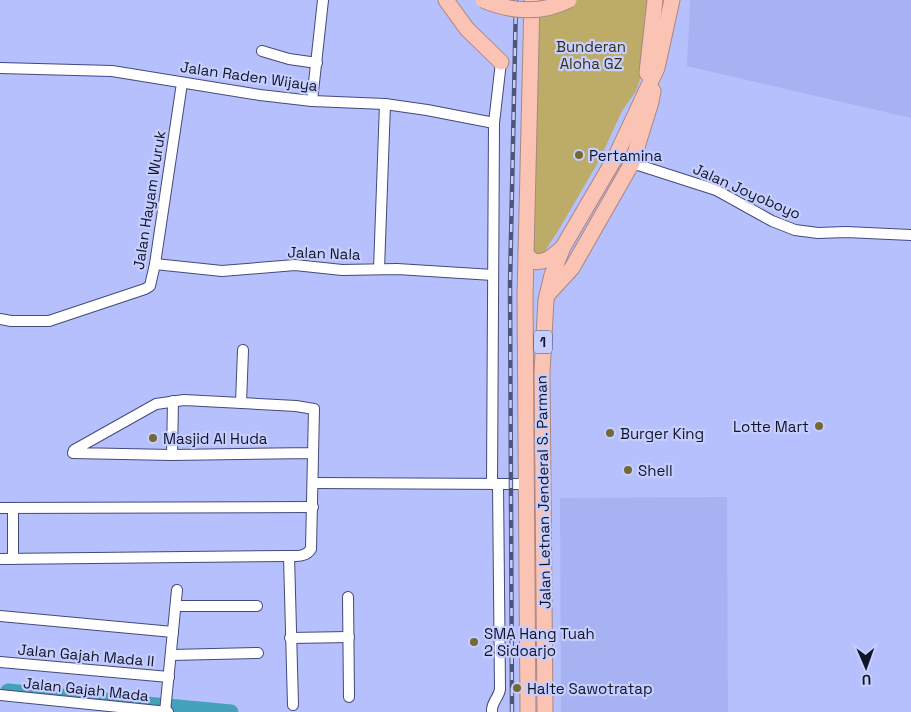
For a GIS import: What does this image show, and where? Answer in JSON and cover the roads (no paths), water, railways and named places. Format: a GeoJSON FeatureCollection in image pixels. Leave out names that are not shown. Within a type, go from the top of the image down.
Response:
{"type":"FeatureCollection","features":[{"type":"Feature","properties":{"kind":"highway"},"geometry":{"type":"LineString","coordinates":[[446,0],[467,29],[501,62]]}},
{"type":"Feature","properties":{"kind":"highway"},"geometry":{"type":"LineString","coordinates":[[483,0],[493,4],[529,11],[556,6],[569,0]]}},
{"type":"Feature","properties":{"kind":"highway","name":"Jalan Letnan Jenderal S. Parman"},"geometry":{"type":"LineString","coordinates":[[528,712],[526,254],[532,0]]}},
{"type":"Feature","properties":{"kind":"highway"},"geometry":{"type":"LineString","coordinates":[[644,95],[656,0]]}},
{"type":"Feature","properties":{"kind":"highway","name":"Jalan Letnan Jenderal S. Parman"},"geometry":{"type":"LineString","coordinates":[[545,712],[542,372],[547,297],[552,275],[563,247],[615,158],[657,68],[672,0]]}},
{"type":"Feature","properties":{"kind":"highway"},"geometry":{"type":"LineString","coordinates":[[526,297],[528,287],[532,282],[536,281],[542,284],[547,297],[572,268],[632,163],[651,102],[657,68]]}},
{"type":"Feature","properties":{"kind":"highway"},"geometry":{"type":"LineString","coordinates":[[526,254],[533,261],[542,262],[563,247]]}},
{"type":"Feature","properties":{"kind":"street"},"geometry":{"type":"LineString","coordinates":[[312,101],[323,0]]}},
{"type":"Feature","properties":{"kind":"street"},"geometry":{"type":"LineString","coordinates":[[262,51],[289,59],[317,63]]}},
{"type":"Feature","properties":{"kind":"street"},"geometry":{"type":"LineString","coordinates":[[492,712],[492,702],[498,696],[500,689],[495,484],[493,275],[494,123],[501,62]]}},
{"type":"Feature","properties":{"kind":"street","name":"Jalan Raden Wijaya"},"geometry":{"type":"LineString","coordinates":[[0,68],[112,71],[260,95],[312,101],[384,104],[494,123]]}},
{"type":"Feature","properties":{"kind":"street","name":"Jalan Hayam Wuruk"},"geometry":{"type":"LineString","coordinates":[[0,320],[49,320],[150,286],[155,264],[182,83]]}},
{"type":"Feature","properties":{"kind":"street"},"geometry":{"type":"LineString","coordinates":[[379,269],[384,104]]}},
{"type":"Feature","properties":{"kind":"street","name":"Jalan Joyoboyo"},"geometry":{"type":"LineString","coordinates":[[632,163],[716,190],[772,221],[794,230],[818,234],[846,232],[911,235]]}},
{"type":"Feature","properties":{"kind":"street","name":"Jalan Nala"},"geometry":{"type":"LineString","coordinates":[[155,264],[222,271],[295,265],[342,270],[397,268],[493,275]]}},
{"type":"Feature","properties":{"kind":"street"},"geometry":{"type":"LineString","coordinates":[[241,403],[243,350]]}},
{"type":"Feature","properties":{"kind":"street"},"geometry":{"type":"LineString","coordinates":[[172,455],[173,401]]}},
{"type":"Feature","properties":{"kind":"street"},"geometry":{"type":"LineString","coordinates":[[0,560],[306,555],[311,549],[314,410],[312,408],[241,403],[173,401],[156,404],[73,451],[75,453],[172,455],[313,453]]}},
{"type":"Feature","properties":{"kind":"street"},"geometry":{"type":"LineString","coordinates":[[313,483],[526,484]]}},
{"type":"Feature","properties":{"kind":"street"},"geometry":{"type":"LineString","coordinates":[[0,508],[313,507]]}},
{"type":"Feature","properties":{"kind":"street"},"geometry":{"type":"LineString","coordinates":[[13,508],[13,559]]}},
{"type":"Feature","properties":{"kind":"street"},"geometry":{"type":"LineString","coordinates":[[289,556],[293,705]]}},
{"type":"Feature","properties":{"kind":"street"},"geometry":{"type":"LineString","coordinates":[[167,710],[177,590]]}},
{"type":"Feature","properties":{"kind":"street"},"geometry":{"type":"LineString","coordinates":[[348,597],[350,698]]}},
{"type":"Feature","properties":{"kind":"street"},"geometry":{"type":"LineString","coordinates":[[176,606],[256,606]]}},
{"type":"Feature","properties":{"kind":"street"},"geometry":{"type":"LineString","coordinates":[[0,616],[173,632]]}},
{"type":"Feature","properties":{"kind":"street"},"geometry":{"type":"LineString","coordinates":[[290,638],[349,637]]}},
{"type":"Feature","properties":{"kind":"street"},"geometry":{"type":"LineString","coordinates":[[171,655],[258,653]]}},
{"type":"Feature","properties":{"kind":"street","name":"Jalan Gajah Mada II"},"geometry":{"type":"LineString","coordinates":[[0,662],[169,677]]}},
{"type":"Feature","properties":{"kind":"street","name":"Jalan Gajah Mada"},"geometry":{"type":"LineString","coordinates":[[0,695],[167,710]]}},
{"type":"Feature","properties":{"kind":"waterway"},"geometry":{"type":"LineString","coordinates":[[8,691],[231,712]]}},
{"type":"Feature","properties":{"kind":"railway"},"geometry":{"type":"LineString","coordinates":[[512,712],[510,285],[516,0]]}},
{"type":"Feature","properties":{"kind":"place","name":"Pertamina"},"geometry":{"type":"Point","coordinates":[579,155]}},
{"type":"Feature","properties":{"kind":"place","name":"Lotte Mart"},"geometry":{"type":"Point","coordinates":[819,426]}},
{"type":"Feature","properties":{"kind":"place","name":"Burger King"},"geometry":{"type":"Point","coordinates":[610,433]}},
{"type":"Feature","properties":{"kind":"place","name":"Masjid Al Huda"},"geometry":{"type":"Point","coordinates":[153,438]}},
{"type":"Feature","properties":{"kind":"place","name":"Shell"},"geometry":{"type":"Point","coordinates":[628,470]}},
{"type":"Feature","properties":{"kind":"place","name":"SMA Hang Tuah 2 Sidoarjo"},"geometry":{"type":"Point","coordinates":[474,642]}},
{"type":"Feature","properties":{"kind":"place","name":"Halte Sawotratap"},"geometry":{"type":"Point","coordinates":[517,688]}},
{"type":"Feature","properties":{"kind":"park label","name":"Bunderan Aloha GZ"},"geometry":{"type":"Point","coordinates":[591,54]}}]}
